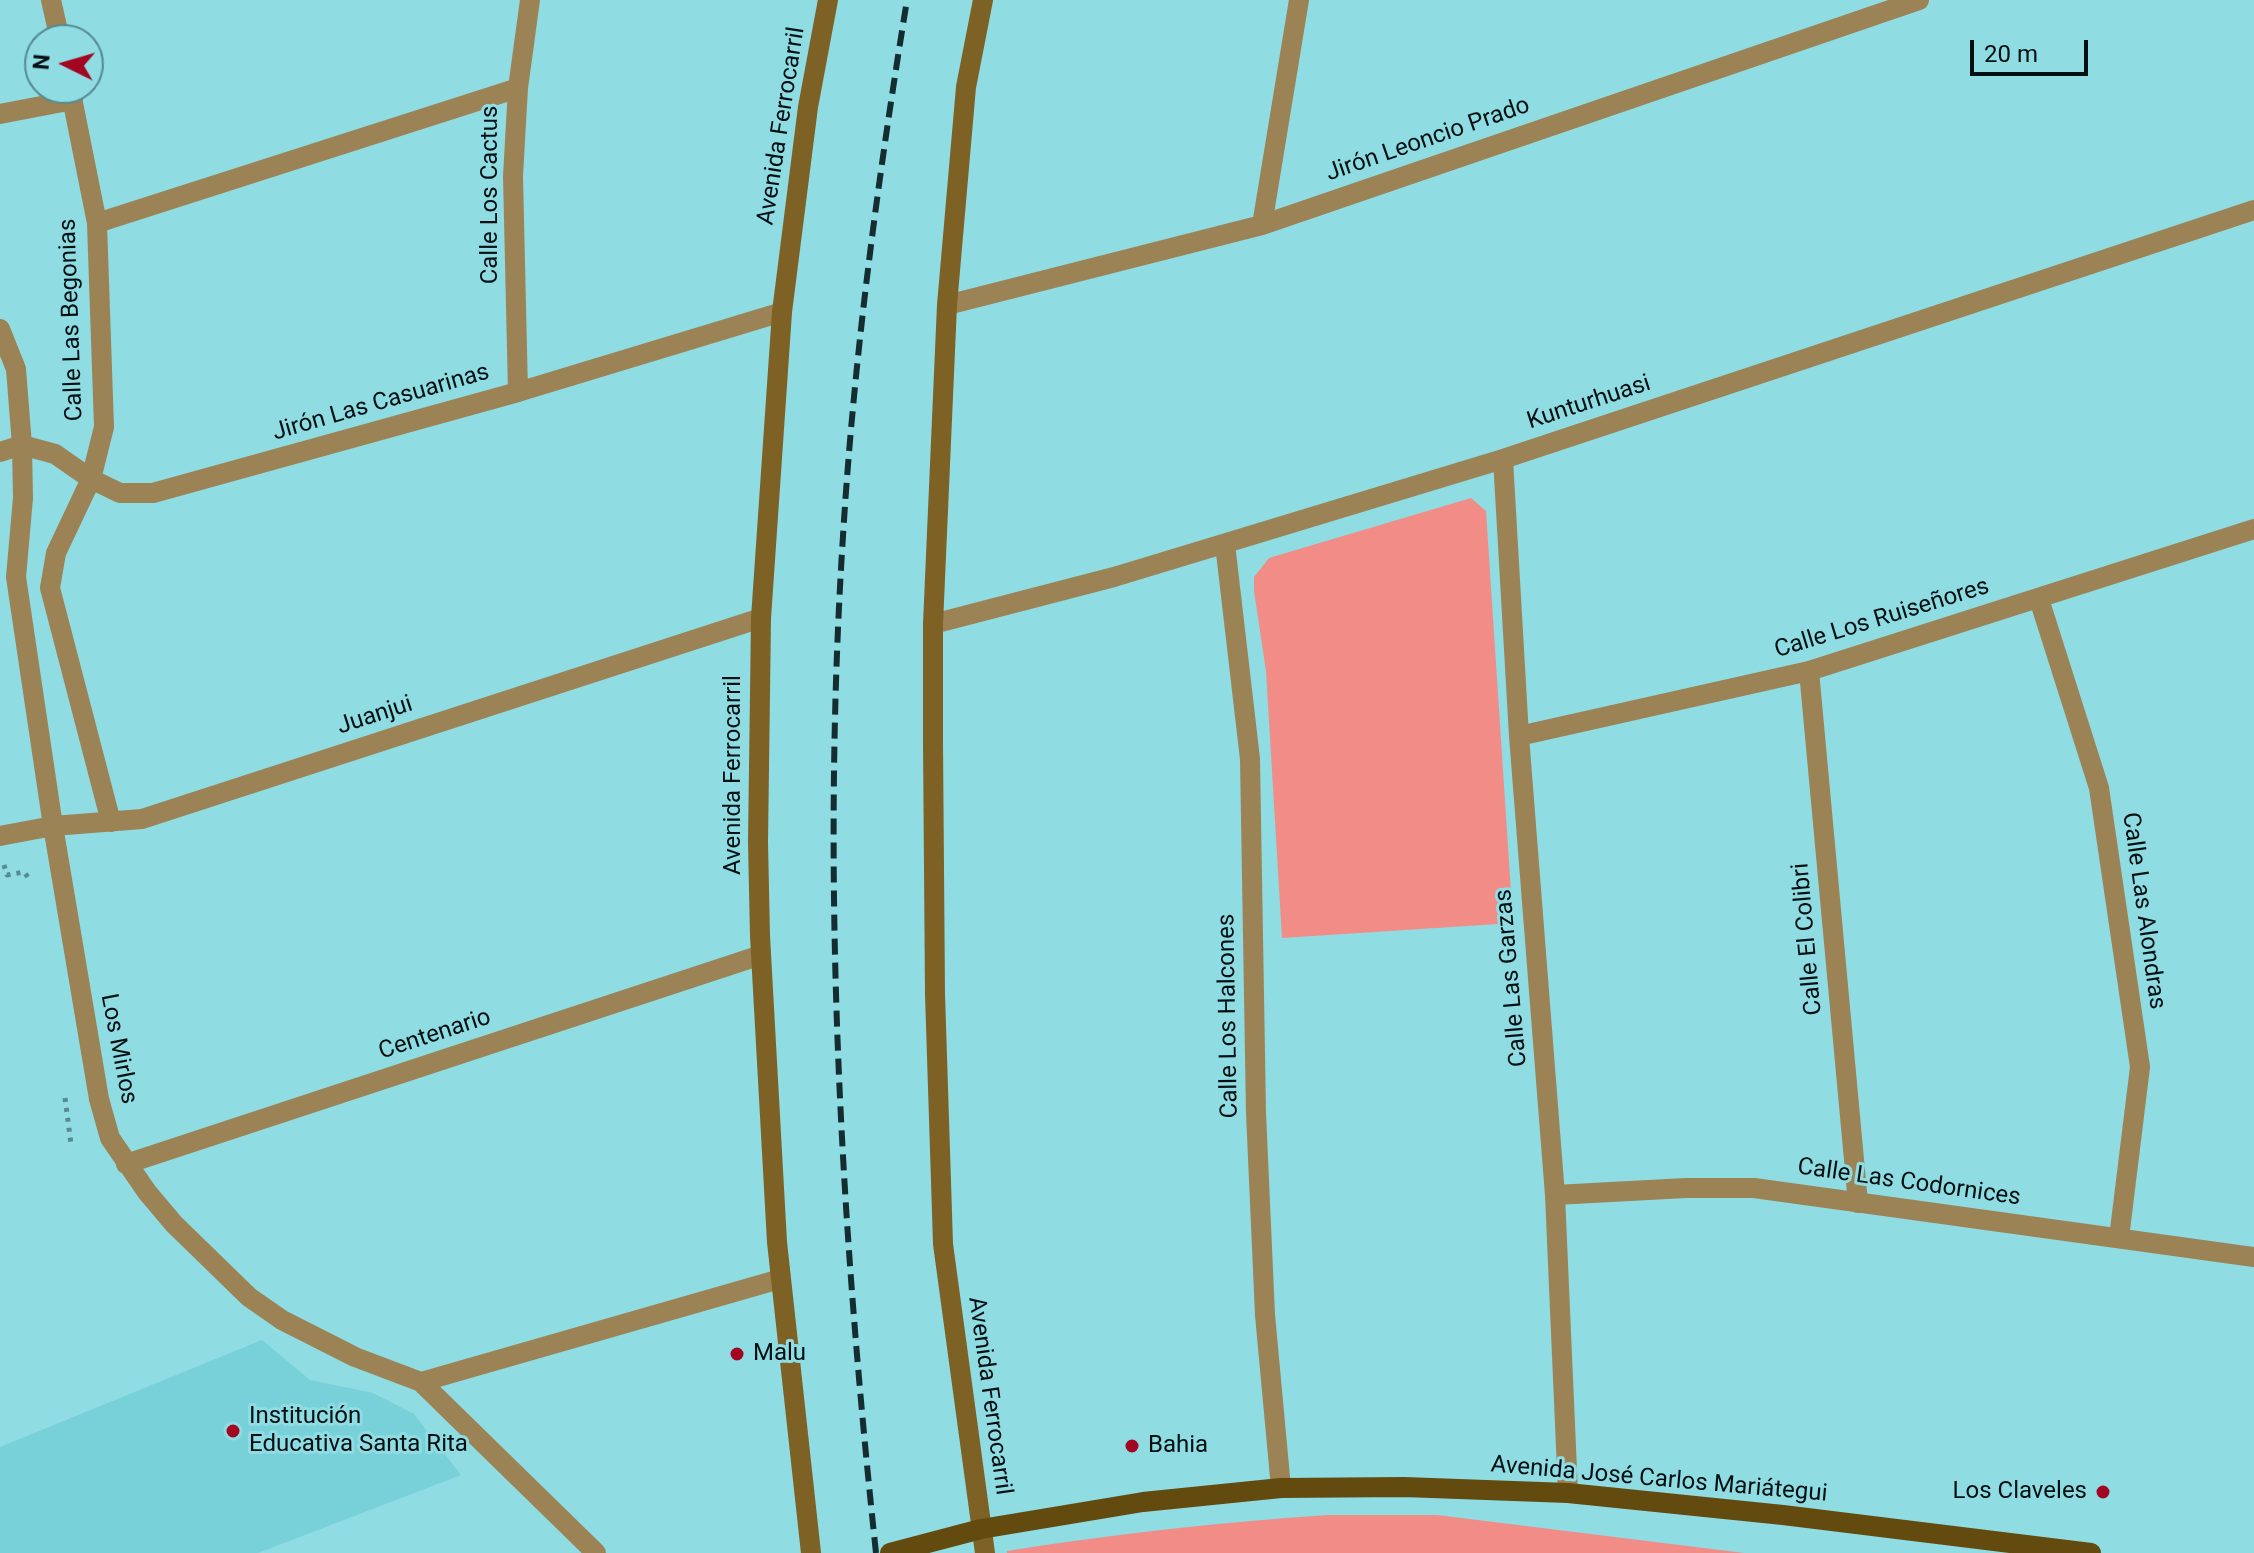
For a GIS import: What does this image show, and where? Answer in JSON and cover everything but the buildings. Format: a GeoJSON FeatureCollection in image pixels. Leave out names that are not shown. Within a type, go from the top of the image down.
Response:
{"type":"FeatureCollection","features":[{"type":"Feature","properties":{"kind":"main road","name":"Avenida Ferrocarril"},"geometry":{"type":"LineString","coordinates":[[811,1553],[780,1279],[761,955],[758,842],[761,618],[782,312],[808,107],[828,0]]}},
{"type":"Feature","properties":{"kind":"main road","name":"Avenida Ferrocarril"},"geometry":{"type":"LineString","coordinates":[[983,0],[966,87],[947,305],[933,624],[935,994],[943,1244],[985,1553]]}},
{"type":"Feature","properties":{"kind":"main road","name":"Avenida José Carlos Mariátegui"},"geometry":{"type":"LineString","coordinates":[[890,1553],[981,1529],[1143,1502],[1281,1488],[1404,1487],[1568,1493],[2091,1553]]}},
{"type":"Feature","properties":{"kind":"street"},"geometry":{"type":"LineString","coordinates":[[51,0],[56,24]]}},
{"type":"Feature","properties":{"kind":"street","name":"Calle Los Cactus"},"geometry":{"type":"LineString","coordinates":[[518,392],[513,176],[518,88],[530,0]]}},
{"type":"Feature","properties":{"kind":"street"},"geometry":{"type":"LineString","coordinates":[[1262,225],[1299,0]]}},
{"type":"Feature","properties":{"kind":"street","name":"Jirón Leoncio Prado"},"geometry":{"type":"LineString","coordinates":[[947,305],[1262,225],[1919,0]]}},
{"type":"Feature","properties":{"kind":"street"},"geometry":{"type":"LineString","coordinates":[[97,223],[518,88]]}},
{"type":"Feature","properties":{"kind":"street"},"geometry":{"type":"LineString","coordinates":[[0,114],[36,104]]}},
{"type":"Feature","properties":{"kind":"street","name":"Calle Las Begonias"},"geometry":{"type":"LineString","coordinates":[[74,104],[97,223],[104,427],[91,479],[56,553],[50,588],[111,822]]}},
{"type":"Feature","properties":{"kind":"street","name":"Kunturhuasi"},"geometry":{"type":"LineString","coordinates":[[933,624],[1114,577],[1503,459],[2254,210]]}},
{"type":"Feature","properties":{"kind":"street","name":"Jirón Las Casuarinas"},"geometry":{"type":"LineString","coordinates":[[22,445],[55,454],[91,479],[120,493],[153,493],[518,392],[782,312]]}},
{"type":"Feature","properties":{"kind":"street","name":"Los Mirlos"},"geometry":{"type":"LineString","coordinates":[[0,329],[16,369],[22,445],[23,498],[16,577],[53,826],[99,1099],[110,1138],[126,1164],[174,1224],[249,1297],[282,1320],[355,1357],[421,1382],[596,1553]]}},
{"type":"Feature","properties":{"kind":"street"},"geometry":{"type":"LineString","coordinates":[[0,452],[22,445]]}},
{"type":"Feature","properties":{"kind":"street","name":"Calle Las Garzas"},"geometry":{"type":"LineString","coordinates":[[1503,459],[1519,736],[1555,1195],[1568,1493]]}},
{"type":"Feature","properties":{"kind":"street","name":"Calle Los Ruiseñores"},"geometry":{"type":"LineString","coordinates":[[1519,736],[1809,671],[2254,529]]}},
{"type":"Feature","properties":{"kind":"street","name":"Calle Los Halcones"},"geometry":{"type":"LineString","coordinates":[[1225,544],[1250,759],[1256,1113],[1265,1315],[1281,1488]]}},
{"type":"Feature","properties":{"kind":"street","name":"Calle Las Alondras"},"geometry":{"type":"LineString","coordinates":[[2039,599],[2099,788],[2140,1067],[2119,1238]]}},
{"type":"Feature","properties":{"kind":"street","name":"Juanjui"},"geometry":{"type":"LineString","coordinates":[[0,836],[53,826],[142,819],[761,618]]}},
{"type":"Feature","properties":{"kind":"street","name":"Calle El Colibri"},"geometry":{"type":"LineString","coordinates":[[1809,671],[1858,1203]]}},
{"type":"Feature","properties":{"kind":"street","name":"Centenario"},"geometry":{"type":"LineString","coordinates":[[126,1164],[761,955]]}},
{"type":"Feature","properties":{"kind":"street","name":"Calle Las Codornices"},"geometry":{"type":"LineString","coordinates":[[1555,1195],[1754,1188],[2254,1257]]}},
{"type":"Feature","properties":{"kind":"street"},"geometry":{"type":"LineString","coordinates":[[421,1382],[780,1279]]}},
{"type":"Feature","properties":{"kind":"shaded area"},"geometry":{"type":"Polygon","coordinates":[[[1471,498],[1486,511],[1513,923],[1282,938],[1266,671],[1254,577],[1269,558],[1471,498]]]}},
{"type":"Feature","properties":{"kind":"shaded area","name":"Institución Educativa Santa Rita"},"geometry":{"type":"Polygon","coordinates":[[[262,1340],[310,1380],[373,1393],[414,1414],[461,1475],[258,1553],[0,1553],[0,1447],[262,1340]]]}},
{"type":"Feature","properties":{"kind":"shaded area"},"geometry":{"type":"Polygon","coordinates":[[[1329,1515],[1437,1515],[1744,1553],[1007,1553],[1127,1534],[1329,1515]]]}},
{"type":"Feature","properties":{"kind":"railway"},"geometry":{"type":"LineString","coordinates":[[876,1553],[844,1173],[834,918],[834,791],[843,536],[860,334],[907,0]]}},
{"type":"Feature","properties":{"kind":"place","name":"Malu"},"geometry":{"type":"Point","coordinates":[737,1354]}},
{"type":"Feature","properties":{"kind":"place","name":"Institución Educativa Santa Rita"},"geometry":{"type":"Point","coordinates":[233,1431]}},
{"type":"Feature","properties":{"kind":"place","name":"Bahia"},"geometry":{"type":"Point","coordinates":[1132,1446]}},
{"type":"Feature","properties":{"kind":"place","name":"Los Claveles"},"geometry":{"type":"Point","coordinates":[2103,1492]}}]}
